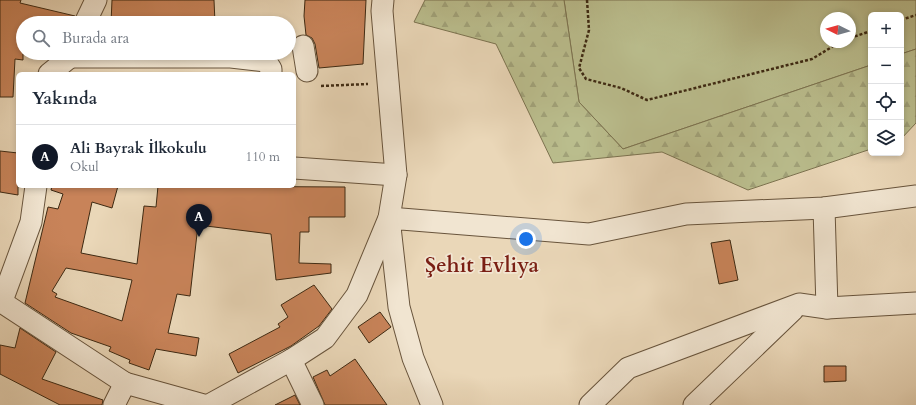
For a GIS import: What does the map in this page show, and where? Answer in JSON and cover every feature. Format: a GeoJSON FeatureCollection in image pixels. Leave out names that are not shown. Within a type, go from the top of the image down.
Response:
{"type":"FeatureCollection","features":[{"type":"Feature","properties":{"kind":"street"},"geometry":{"type":"LineString","coordinates":[[88,16],[96,0]]}},
{"type":"Feature","properties":{"kind":"street"},"geometry":{"type":"LineString","coordinates":[[383,0],[382,11],[396,176],[390,218],[399,307],[413,358],[432,405]]}},
{"type":"Feature","properties":{"kind":"street"},"geometry":{"type":"LineString","coordinates":[[303,46],[307,72]]}},
{"type":"Feature","properties":{"kind":"street"},"geometry":{"type":"LineString","coordinates":[[51,72],[65,60]]}},
{"type":"Feature","properties":{"kind":"street"},"geometry":{"type":"LineString","coordinates":[[252,60],[266,62],[272,69],[271,72]]}},
{"type":"Feature","properties":{"kind":"street"},"geometry":{"type":"LineString","coordinates":[[296,168],[396,176]]}},
{"type":"Feature","properties":{"kind":"street"},"geometry":{"type":"LineString","coordinates":[[36,188],[31,222],[1,301],[126,383],[204,405]]}},
{"type":"Feature","properties":{"kind":"street"},"geometry":{"type":"LineString","coordinates":[[390,218],[589,234],[686,214],[824,208],[916,196]]}},
{"type":"Feature","properties":{"kind":"street"},"geometry":{"type":"LineString","coordinates":[[824,208],[827,308]]}},
{"type":"Feature","properties":{"kind":"street"},"geometry":{"type":"LineString","coordinates":[[209,405],[291,360],[325,338],[357,295],[390,218]]}},
{"type":"Feature","properties":{"kind":"street"},"geometry":{"type":"LineString","coordinates":[[590,405],[628,368],[799,304],[827,308],[916,302]]}},
{"type":"Feature","properties":{"kind":"street"},"geometry":{"type":"LineString","coordinates":[[694,405],[799,304]]}},
{"type":"Feature","properties":{"kind":"street"},"geometry":{"type":"LineString","coordinates":[[291,360],[314,405]]}},
{"type":"Feature","properties":{"kind":"street"},"geometry":{"type":"LineString","coordinates":[[114,405],[126,383]]}},
{"type":"Feature","properties":{"kind":"path"},"geometry":{"type":"LineString","coordinates":[[587,0],[589,30],[579,68],[586,79],[621,88],[647,100],[812,59],[830,48]]}},
{"type":"Feature","properties":{"kind":"path"},"geometry":{"type":"LineString","coordinates":[[904,19],[916,15]]}},
{"type":"Feature","properties":{"kind":"path"},"geometry":{"type":"LineString","coordinates":[[856,36],[868,31]]}},
{"type":"Feature","properties":{"kind":"path"},"geometry":{"type":"LineString","coordinates":[[307,72],[308,86],[389,84]]}},
{"type":"Feature","properties":{"kind":"green space"},"geometry":{"type":"Polygon","coordinates":[[[425,0],[564,0],[579,102],[623,149],[868,66],[868,150],[748,190],[662,152],[553,163],[496,44],[414,22],[425,0]]]}},
{"type":"Feature","properties":{"kind":"green space"},"geometry":{"type":"Polygon","coordinates":[[[564,0],[916,0],[916,49],[904,53],[904,12],[868,12],[868,66],[623,149],[579,102],[564,0]]]}},
{"type":"Feature","properties":{"kind":"green space"},"geometry":{"type":"Polygon","coordinates":[[[916,49],[916,123],[904,136],[904,84],[904,53],[916,49]]]}},
{"type":"Feature","properties":{"kind":"building"},"geometry":{"type":"Polygon","coordinates":[[[0,0],[21,0],[20,3],[75,16],[16,16],[16,59],[13,97],[0,97],[0,0]]]}},
{"type":"Feature","properties":{"kind":"building"},"geometry":{"type":"Polygon","coordinates":[[[112,0],[214,0],[215,16],[111,16],[112,0]]]}},
{"type":"Feature","properties":{"kind":"building"},"geometry":{"type":"Polygon","coordinates":[[[305,0],[366,0],[363,64],[319,68],[315,44],[312,38],[306,35],[304,16],[305,0]]]}},
{"type":"Feature","properties":{"kind":"building"},"geometry":{"type":"Polygon","coordinates":[[[0,151],[16,153],[16,188],[18,188],[18,195],[0,192],[0,151]]]}},
{"type":"Feature","properties":{"kind":"building"},"geometry":{"type":"Polygon","coordinates":[[[345,187],[345,217],[309,217],[309,232],[300,232],[299,263],[331,264],[331,273],[276,280],[271,234],[198,225],[190,296],[177,294],[168,333],[199,338],[196,356],[156,349],[149,370],[129,363],[130,360],[109,351],[111,347],[71,333],[25,303],[48,207],[58,209],[63,194],[51,190],[52,188],[117,188],[112,208],[92,202],[81,253],[137,264],[144,206],[156,207],[158,188],[345,187]],[[66,268],[52,291],[57,294],[55,297],[122,321],[132,280],[66,268]]]}},
{"type":"Feature","properties":{"kind":"building"},"geometry":{"type":"Polygon","coordinates":[[[730,240],[738,280],[719,284],[711,243],[730,240]]]}},
{"type":"Feature","properties":{"kind":"building"},"geometry":{"type":"Polygon","coordinates":[[[314,285],[332,309],[319,326],[291,346],[238,373],[229,354],[280,327],[278,324],[288,317],[281,305],[314,285]]]}},
{"type":"Feature","properties":{"kind":"building"},"geometry":{"type":"Polygon","coordinates":[[[380,312],[391,327],[369,343],[358,327],[380,312]]]}},
{"type":"Feature","properties":{"kind":"building"},"geometry":{"type":"Polygon","coordinates":[[[20,328],[56,352],[42,379],[103,400],[102,405],[60,405],[0,374],[0,345],[15,348],[20,328]]]}},
{"type":"Feature","properties":{"kind":"building"},"geometry":{"type":"Polygon","coordinates":[[[355,359],[387,405],[325,405],[313,377],[327,370],[330,376],[355,359]]]}},
{"type":"Feature","properties":{"kind":"building"},"geometry":{"type":"Polygon","coordinates":[[[824,366],[846,366],[846,381],[824,382],[824,366]]]}},
{"type":"Feature","properties":{"kind":"building"},"geometry":{"type":"Polygon","coordinates":[[[295,395],[300,405],[275,405],[295,395]]]}},
{"type":"Feature","properties":{"kind":"place","name":"Ali Bayrak İlkokulu"},"geometry":{"type":"Point","coordinates":[199,237]}},
{"type":"Feature","properties":{"kind":"district","name":"Şehit Evliya"},"geometry":{"type":"Point","coordinates":[482,265]}}]}
